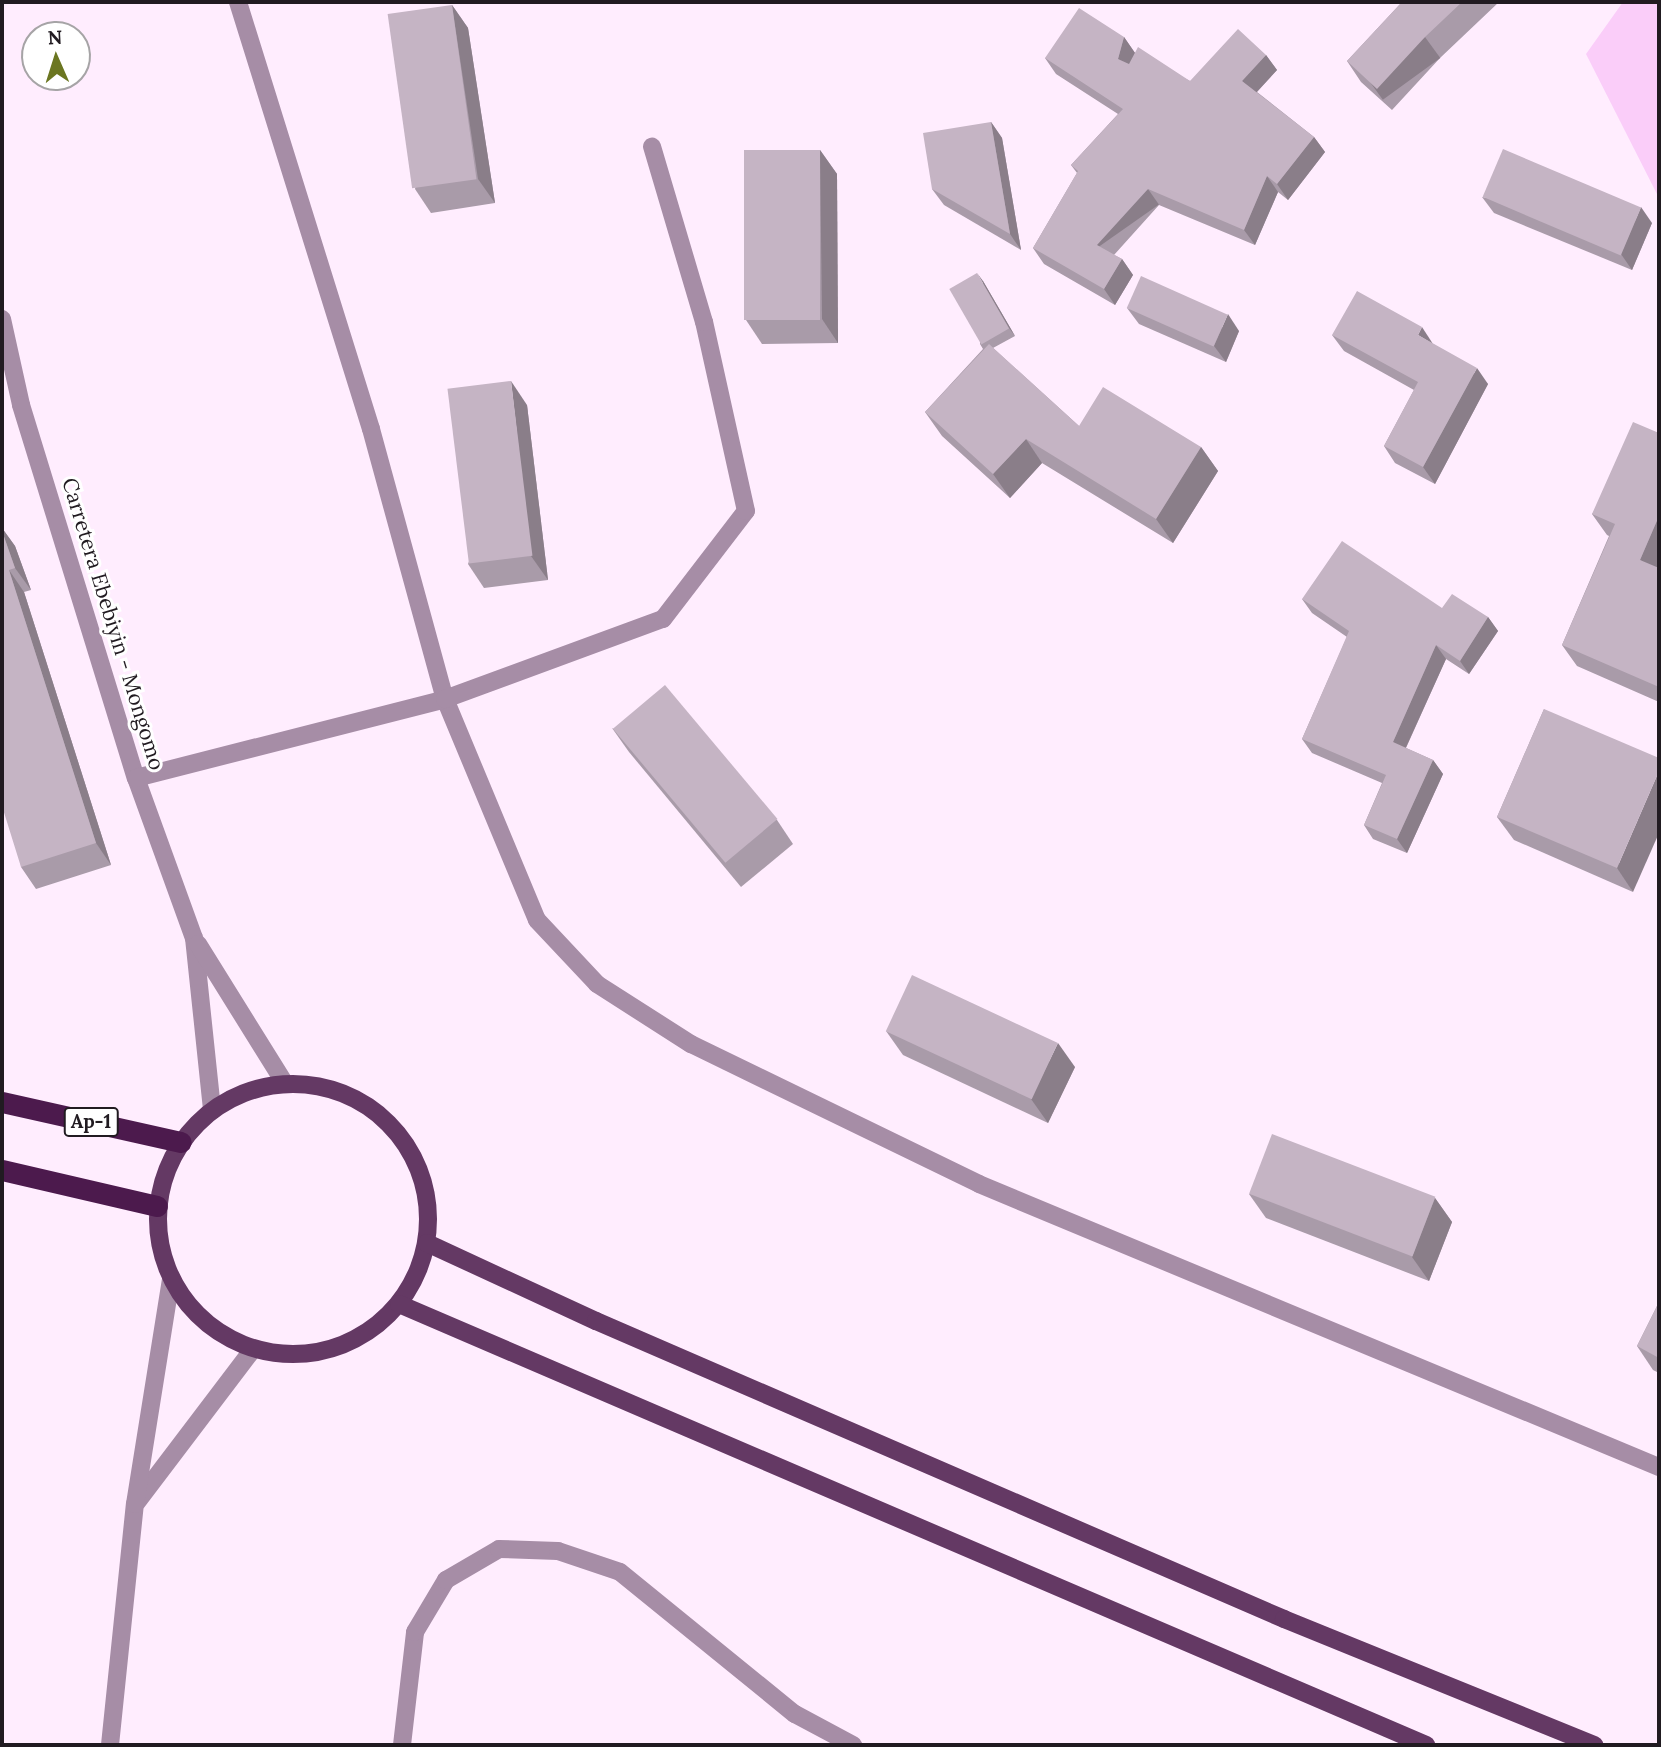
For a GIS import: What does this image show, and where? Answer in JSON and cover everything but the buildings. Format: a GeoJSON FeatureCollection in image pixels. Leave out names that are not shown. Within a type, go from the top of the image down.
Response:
{"type":"FeatureCollection","features":[{"type":"Feature","properties":{"kind":"highway","name":"Ap-1"},"geometry":{"type":"LineString","coordinates":[[2,1102],[181,1142]]}},
{"type":"Feature","properties":{"kind":"highway"},"geometry":{"type":"LineString","coordinates":[[2,1170],[157,1206]]}},
{"type":"Feature","properties":{"kind":"main road"},"geometry":{"type":"LineString","coordinates":[[285,1084],[315,1085],[345,1094],[394,1129],[424,1182],[429,1213],[427,1243],[417,1275],[399,1304],[348,1343],[285,1354],[253,1349],[210,1325],[191,1309],[171,1279],[159,1243],[157,1206],[161,1183],[181,1142],[212,1110],[246,1091],[285,1084]]}},
{"type":"Feature","properties":{"kind":"main road"},"geometry":{"type":"LineString","coordinates":[[427,1243],[596,1321],[1272,1614],[1594,1745]]}},
{"type":"Feature","properties":{"kind":"main road"},"geometry":{"type":"LineString","coordinates":[[399,1304],[1426,1745]]}},
{"type":"Feature","properties":{"kind":"street"},"geometry":{"type":"LineString","coordinates":[[238,2],[371,429],[444,699],[537,920],[597,984],[691,1044],[979,1184],[1659,1467]]}},
{"type":"Feature","properties":{"kind":"street"},"geometry":{"type":"LineString","coordinates":[[136,778],[444,699],[663,619],[746,511],[704,322],[652,147]]}},
{"type":"Feature","properties":{"kind":"street","name":"Carretera Ebebiyin - Mongomo"},"geometry":{"type":"LineString","coordinates":[[2,319],[21,405],[136,778],[194,938],[285,1084]]}},
{"type":"Feature","properties":{"kind":"street","name":"Carretera Ebebiyin - Mongomo"},"geometry":{"type":"LineString","coordinates":[[194,938],[212,1110]]}},
{"type":"Feature","properties":{"kind":"street"},"geometry":{"type":"LineString","coordinates":[[110,1745],[135,1504],[171,1279]]}},
{"type":"Feature","properties":{"kind":"street"},"geometry":{"type":"LineString","coordinates":[[135,1504],[253,1349]]}},
{"type":"Feature","properties":{"kind":"street"},"geometry":{"type":"LineString","coordinates":[[402,1745],[415,1632],[446,1580],[499,1549],[558,1551],[620,1572],[795,1714],[853,1745]]}},
{"type":"Feature","properties":{"kind":"shaded area"},"geometry":{"type":"Polygon","coordinates":[[[1623,2],[1659,2],[1659,198],[1586,54],[1623,2]]]}}]}
